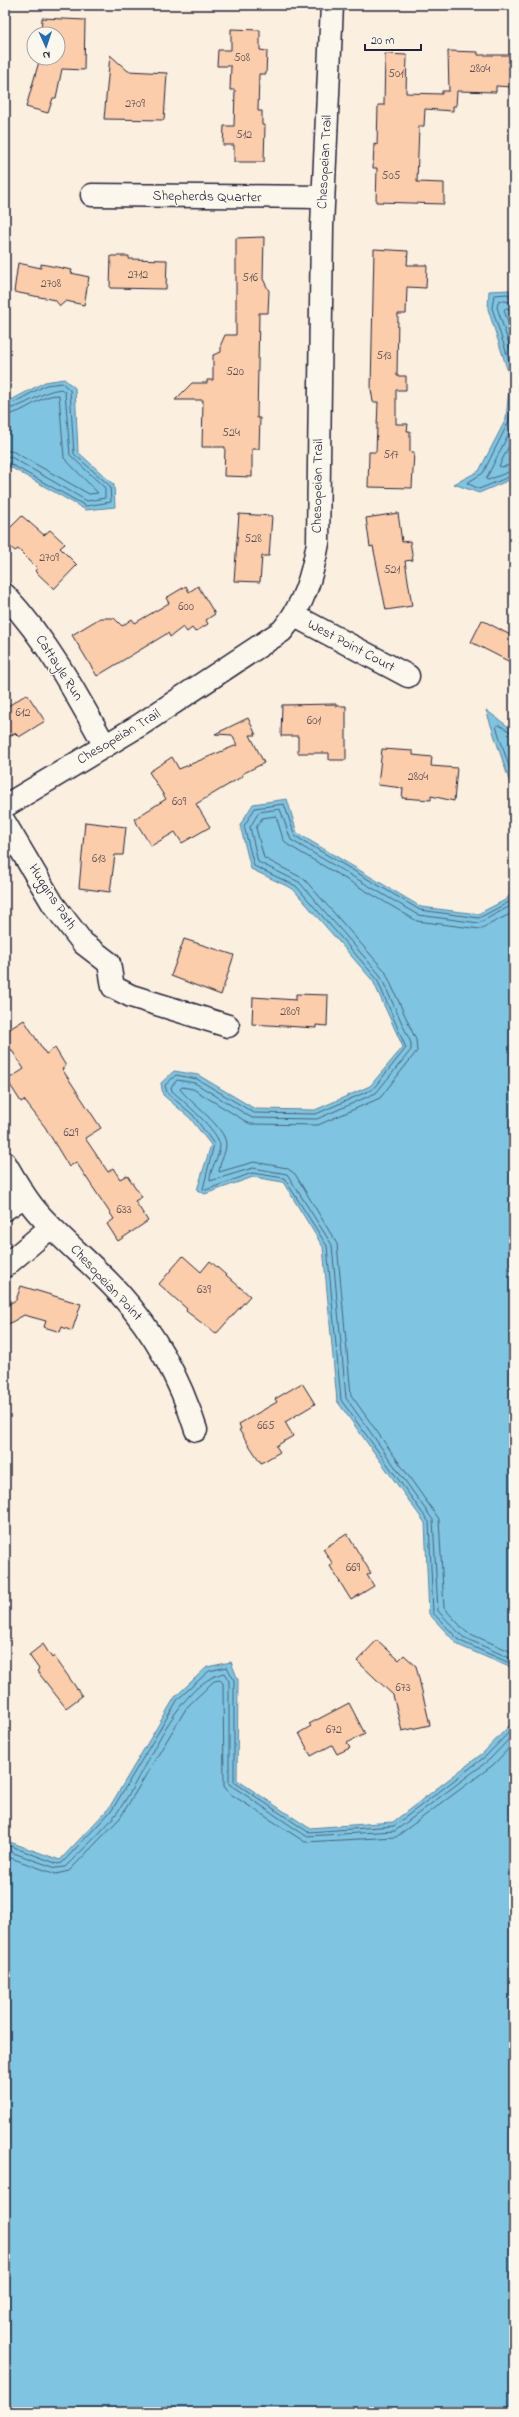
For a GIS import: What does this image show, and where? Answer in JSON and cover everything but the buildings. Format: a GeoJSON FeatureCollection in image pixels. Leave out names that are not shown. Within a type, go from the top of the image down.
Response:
{"type":"FeatureCollection","features":[{"type":"Feature","properties":{"kind":"street","name":"Chesopeian Trail"},"geometry":{"type":"LineString","coordinates":[[5,806],[217,676],[282,631],[295,616],[310,581],[318,543],[323,197],[332,5]]}},
{"type":"Feature","properties":{"kind":"street","name":"Shepherds Quarter"},"geometry":{"type":"LineString","coordinates":[[92,195],[323,197]]}},
{"type":"Feature","properties":{"kind":"street","name":"Cattayle Run"},"geometry":{"type":"LineString","coordinates":[[5,595],[41,639],[64,671],[105,746]]}},
{"type":"Feature","properties":{"kind":"street","name":"West Point Court"},"geometry":{"type":"LineString","coordinates":[[295,616],[408,676]]}},
{"type":"Feature","properties":{"kind":"street","name":"Huggins Path"},"geometry":{"type":"LineString","coordinates":[[5,823],[53,904],[83,943],[109,963],[113,987],[131,996],[228,1026]]}},
{"type":"Feature","properties":{"kind":"street"},"geometry":{"type":"LineString","coordinates":[[5,1163],[25,1196],[51,1226],[5,1266]]}},
{"type":"Feature","properties":{"kind":"street"},"geometry":{"type":"LineString","coordinates":[[5,1209],[25,1196]]}},
{"type":"Feature","properties":{"kind":"street","name":"Chesopeian Point"},"geometry":{"type":"LineString","coordinates":[[51,1226],[119,1293],[148,1329],[172,1369],[188,1404],[196,1430]]}},
{"type":"Feature","properties":{"kind":"water"},"geometry":{"type":"Polygon","coordinates":[[[509,290],[514,296],[514,478],[479,493],[454,484],[479,471],[506,419],[510,378],[488,309],[489,291],[509,290]]]}},
{"type":"Feature","properties":{"kind":"water"},"geometry":{"type":"Polygon","coordinates":[[[64,379],[75,388],[78,452],[114,485],[115,507],[86,510],[5,464],[5,401],[13,399],[45,382],[64,379]]]}},
{"type":"Feature","properties":{"kind":"water"},"geometry":{"type":"Polygon","coordinates":[[[486,710],[514,731],[514,795],[486,710]]]}},
{"type":"Feature","properties":{"kind":"water"},"geometry":{"type":"Polygon","coordinates":[[[287,799],[297,833],[421,907],[478,914],[507,899],[514,888],[514,1669],[458,1645],[429,1614],[425,1523],[337,1401],[323,1247],[283,1182],[253,1177],[205,1194],[197,1190],[211,1145],[190,1118],[163,1095],[161,1083],[174,1071],[198,1075],[255,1109],[315,1110],[370,1086],[403,1047],[373,981],[293,889],[251,869],[240,825],[253,804],[287,799]]]}},
{"type":"Feature","properties":{"kind":"water"},"geometry":{"type":"Polygon","coordinates":[[[231,1662],[238,1680],[237,1780],[309,1828],[393,1822],[483,1753],[514,1721],[514,2412],[5,2412],[5,1824],[7,1841],[60,1860],[109,1808],[175,1697],[207,1667],[231,1662]]]}}]}
